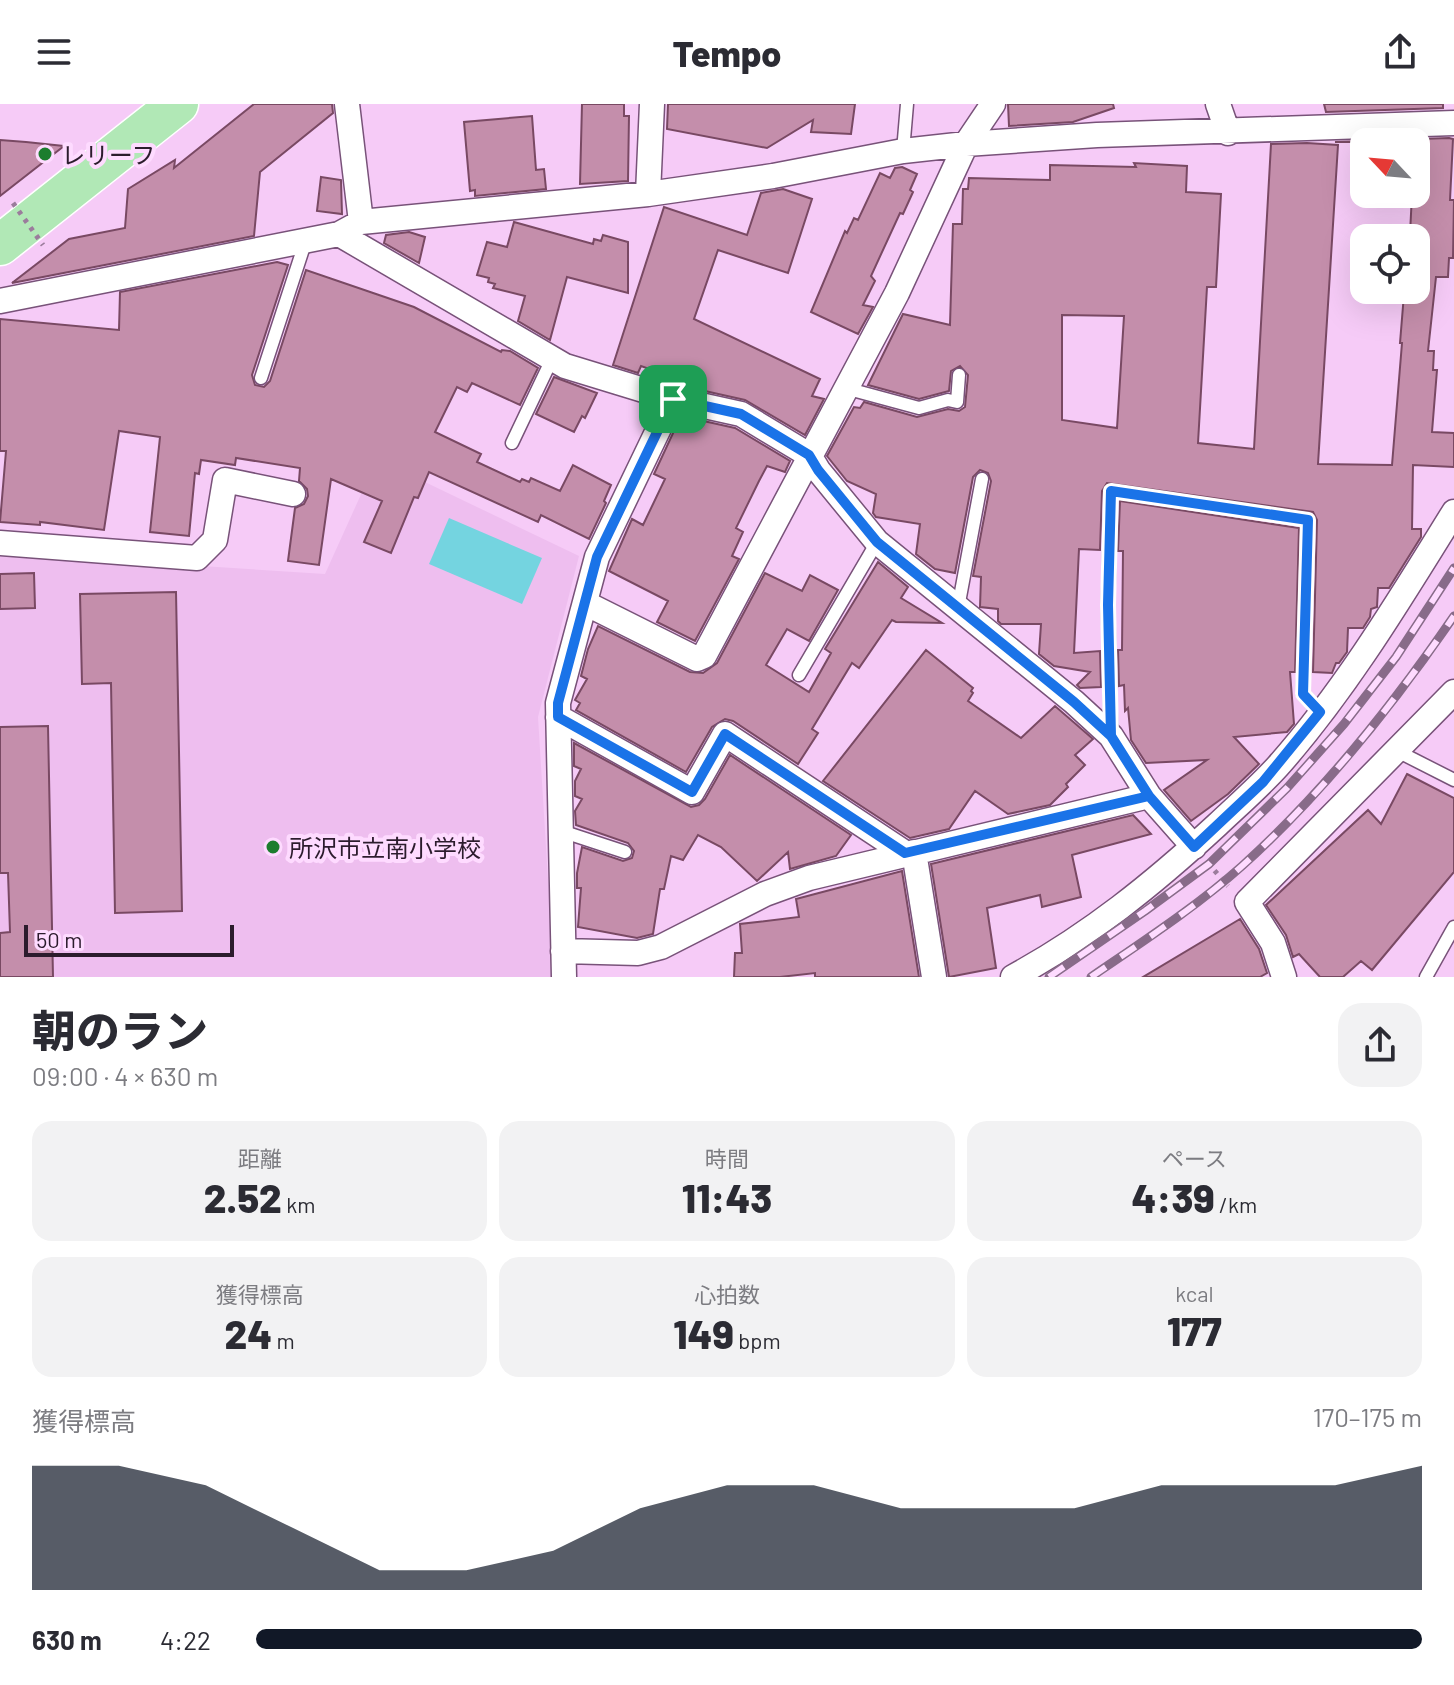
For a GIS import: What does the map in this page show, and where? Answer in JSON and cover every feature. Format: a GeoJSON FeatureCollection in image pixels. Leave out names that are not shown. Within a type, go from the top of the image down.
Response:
{"type":"FeatureCollection","features":[{"type":"Feature","properties":{"kind":"main road"},"geometry":{"type":"LineString","coordinates":[[0,245],[178,104]]}},
{"type":"Feature","properties":{"kind":"street"},"geometry":{"type":"LineString","coordinates":[[347,104],[361,222]]}},
{"type":"Feature","properties":{"kind":"street"},"geometry":{"type":"LineString","coordinates":[[648,194],[652,104]]}},
{"type":"Feature","properties":{"kind":"street"},"geometry":{"type":"LineString","coordinates":[[585,603],[697,659],[704,656],[897,293],[966,144],[993,104]]}},
{"type":"Feature","properties":{"kind":"street"},"geometry":{"type":"LineString","coordinates":[[1218,104],[1228,133]]}},
{"type":"Feature","properties":{"kind":"street"},"geometry":{"type":"LineString","coordinates":[[1453,104],[1454,111]]}},
{"type":"Feature","properties":{"kind":"street"},"geometry":{"type":"LineString","coordinates":[[0,301],[339,234],[361,222],[648,194],[773,176],[903,151],[1097,135],[1228,133],[1454,123]]}},
{"type":"Feature","properties":{"kind":"street"},"geometry":{"type":"LineString","coordinates":[[339,234],[565,366],[673,399],[741,414],[809,455],[877,542],[1074,702],[1111,736],[1149,796],[1194,847]]}},
{"type":"Feature","properties":{"kind":"street"},"geometry":{"type":"LineString","coordinates":[[564,977],[558,703],[597,557],[673,399]]}},
{"type":"Feature","properties":{"kind":"street"},"geometry":{"type":"LineString","coordinates":[[0,543],[197,558],[215,540],[225,480],[293,494]]}},
{"type":"Feature","properties":{"kind":"street"},"geometry":{"type":"LineString","coordinates":[[1013,977],[1057,952],[1126,905],[1194,847],[1271,773],[1379,633],[1454,512]]}},
{"type":"Feature","properties":{"kind":"street"},"geometry":{"type":"LineString","coordinates":[[1284,977],[1273,943],[1247,902],[1454,692]]}},
{"type":"Feature","properties":{"kind":"street"},"geometry":{"type":"LineString","coordinates":[[558,717],[692,792],[725,734],[909,852],[934,977]]}},
{"type":"Feature","properties":{"kind":"street"},"geometry":{"type":"LineString","coordinates":[[563,951],[638,953],[661,947],[765,894],[809,878],[1149,796]]}},
{"type":"Feature","properties":{"kind":"lane"},"geometry":{"type":"LineString","coordinates":[[903,151],[907,104]]}},
{"type":"Feature","properties":{"kind":"lane"},"geometry":{"type":"LineString","coordinates":[[261,378],[306,240]]}},
{"type":"Feature","properties":{"kind":"lane"},"geometry":{"type":"LineString","coordinates":[[512,443],[552,359]]}},
{"type":"Feature","properties":{"kind":"lane"},"geometry":{"type":"LineString","coordinates":[[845,388],[919,408],[948,400],[957,402],[959,375]]}},
{"type":"Feature","properties":{"kind":"lane"},"geometry":{"type":"LineString","coordinates":[[958,608],[982,479]]}},
{"type":"Feature","properties":{"kind":"lane"},"geometry":{"type":"LineString","coordinates":[[1111,736],[1108,605],[1111,491],[1308,520],[1303,694],[1320,712]]}},
{"type":"Feature","properties":{"kind":"lane"},"geometry":{"type":"LineString","coordinates":[[799,675],[877,542]]}},
{"type":"Feature","properties":{"kind":"lane"},"geometry":{"type":"LineString","coordinates":[[1397,751],[1454,780]]}},
{"type":"Feature","properties":{"kind":"lane"},"geometry":{"type":"LineString","coordinates":[[561,831],[625,852]]}},
{"type":"Feature","properties":{"kind":"lane"},"geometry":{"type":"LineString","coordinates":[[1426,977],[1454,927]]}},
{"type":"Feature","properties":{"kind":"path"},"geometry":{"type":"LineString","coordinates":[[13,203],[43,245]]}},
{"type":"Feature","properties":{"kind":"path"},"geometry":{"type":"LineString","coordinates":[[1194,847],[1224,882],[1247,902]]}},
{"type":"Feature","properties":{"kind":"shaded area","name":"所沢市立南小学校"},"geometry":{"type":"Polygon","coordinates":[[[377,459],[579,556],[538,717],[554,977],[0,977],[0,553],[325,574],[377,459]]]}},
{"type":"Feature","properties":{"kind":"shaded area"},"geometry":{"type":"Polygon","coordinates":[[[449,518],[542,558],[522,604],[429,564],[449,518]]]}},
{"type":"Feature","properties":{"kind":"building"},"geometry":{"type":"Polygon","coordinates":[[[254,104],[332,104],[333,113],[260,172],[254,236],[12,283],[69,239],[125,228],[128,189],[175,160],[174,168],[254,104]]]}},
{"type":"Feature","properties":{"kind":"building"},"geometry":{"type":"Polygon","coordinates":[[[582,104],[624,104],[624,116],[629,116],[628,181],[580,184],[582,104]]]}},
{"type":"Feature","properties":{"kind":"building"},"geometry":{"type":"Polygon","coordinates":[[[668,104],[855,104],[851,134],[811,132],[813,120],[767,148],[667,129],[668,104]]]}},
{"type":"Feature","properties":{"kind":"building"},"geometry":{"type":"Polygon","coordinates":[[[1008,104],[1113,104],[1114,108],[1073,122],[1009,126],[1008,104]]]}},
{"type":"Feature","properties":{"kind":"building"},"geometry":{"type":"Polygon","coordinates":[[[1324,104],[1443,104],[1443,108],[1326,112],[1324,104]]]}},
{"type":"Feature","properties":{"kind":"building"},"geometry":{"type":"Polygon","coordinates":[[[532,116],[536,170],[544,169],[546,189],[475,196],[475,190],[470,191],[464,122],[532,116]]]}},
{"type":"Feature","properties":{"kind":"building"},"geometry":{"type":"Polygon","coordinates":[[[1430,139],[1453,139],[1450,200],[1454,200],[1453,258],[1449,258],[1448,277],[1436,277],[1428,351],[1434,351],[1433,370],[1437,370],[1432,432],[1454,433],[1454,467],[1413,465],[1412,529],[1421,529],[1421,537],[1389,588],[1378,588],[1377,607],[1371,609],[1363,628],[1348,628],[1347,652],[1336,663],[1332,673],[1313,672],[1317,520],[1313,512],[1107,483],[1102,491],[1100,550],[1079,549],[1074,653],[1100,651],[1101,687],[1080,688],[1077,685],[1090,672],[1054,666],[1039,654],[1041,624],[1001,624],[998,609],[980,607],[981,577],[973,576],[991,481],[988,473],[980,470],[973,477],[955,573],[935,569],[916,554],[920,524],[876,517],[873,513],[876,494],[847,481],[827,456],[854,407],[860,408],[864,402],[917,417],[948,409],[959,411],[965,407],[968,375],[960,366],[951,371],[949,391],[919,399],[868,385],[903,314],[950,325],[953,224],[962,224],[963,189],[968,189],[969,178],[1050,180],[1050,165],[1136,167],[1134,163],[1187,166],[1186,192],[1221,194],[1216,287],[1207,287],[1198,443],[1254,449],[1271,144],[1307,143],[1338,145],[1318,464],[1392,465],[1403,304],[1430,304],[1430,224],[1410,224],[1411,208],[1430,208],[1430,139]],[[1062,315],[1062,420],[1117,428],[1124,316],[1062,315]]]}},
{"type":"Feature","properties":{"kind":"building"},"geometry":{"type":"Polygon","coordinates":[[[0,140],[26,142],[64,146],[0,196],[0,140]]]}},
{"type":"Feature","properties":{"kind":"building"},"geometry":{"type":"Polygon","coordinates":[[[902,167],[917,174],[910,190],[913,192],[871,276],[875,281],[863,305],[873,307],[858,334],[811,312],[845,231],[847,233],[854,218],[858,220],[880,173],[890,178],[895,168],[902,167]]]}},
{"type":"Feature","properties":{"kind":"building"},"geometry":{"type":"Polygon","coordinates":[[[321,177],[341,180],[342,214],[317,211],[321,177]]]}},
{"type":"Feature","properties":{"kind":"building"},"geometry":{"type":"Polygon","coordinates":[[[783,189],[812,199],[788,273],[718,250],[694,319],[820,379],[812,396],[824,399],[805,435],[745,400],[687,387],[689,383],[641,366],[638,373],[613,365],[664,207],[747,235],[761,193],[783,189]]]}},
{"type":"Feature","properties":{"kind":"building"},"geometry":{"type":"Polygon","coordinates":[[[514,222],[593,244],[594,239],[601,241],[603,235],[628,242],[628,293],[567,277],[550,340],[518,321],[525,296],[493,288],[495,284],[488,282],[489,278],[477,275],[487,242],[507,247],[514,222]]]}},
{"type":"Feature","properties":{"kind":"building"},"geometry":{"type":"Polygon","coordinates":[[[409,232],[425,237],[419,263],[384,243],[386,235],[409,232]]]}},
{"type":"Feature","properties":{"kind":"building"},"geometry":{"type":"Polygon","coordinates":[[[277,262],[288,265],[252,375],[255,385],[264,387],[270,381],[306,270],[414,307],[501,352],[510,351],[538,368],[520,405],[472,383],[467,392],[457,387],[435,432],[481,454],[477,462],[520,482],[522,479],[529,482],[531,478],[560,491],[573,465],[611,485],[589,539],[541,515],[538,522],[429,472],[418,498],[414,497],[391,553],[364,542],[382,501],[331,479],[319,565],[288,561],[295,508],[304,504],[308,496],[307,489],[299,481],[300,468],[236,458],[235,465],[201,460],[199,474],[195,473],[189,536],[150,532],[160,437],[119,431],[104,530],[40,522],[40,525],[0,522],[6,451],[0,451],[0,319],[119,330],[120,292],[277,262]]]}},
{"type":"Feature","properties":{"kind":"building"},"geometry":{"type":"Polygon","coordinates":[[[554,377],[597,393],[574,432],[536,414],[554,377]]]}},
{"type":"Feature","properties":{"kind":"building"},"geometry":{"type":"Polygon","coordinates":[[[681,416],[735,428],[790,461],[785,472],[767,466],[759,481],[736,528],[743,532],[732,556],[739,559],[695,641],[657,622],[668,601],[609,571],[632,519],[643,525],[665,479],[654,474],[681,416]]]}},
{"type":"Feature","properties":{"kind":"building"},"geometry":{"type":"Polygon","coordinates":[[[1120,501],[1299,528],[1295,672],[1290,672],[1294,724],[1287,732],[1234,737],[1259,764],[1228,794],[1191,821],[1164,790],[1207,760],[1146,763],[1131,740],[1124,685],[1119,686],[1123,551],[1118,551],[1120,501]]]}},
{"type":"Feature","properties":{"kind":"building"},"geometry":{"type":"Polygon","coordinates":[[[878,562],[908,587],[901,598],[942,623],[892,620],[859,668],[852,663],[812,729],[818,733],[798,764],[733,721],[725,719],[712,727],[686,772],[576,710],[580,703],[575,700],[587,679],[581,676],[588,649],[598,626],[690,672],[703,673],[717,663],[765,573],[802,591],[810,575],[838,590],[809,641],[787,629],[766,665],[809,692],[831,653],[825,649],[878,562]]]}},
{"type":"Feature","properties":{"kind":"building"},"geometry":{"type":"Polygon","coordinates":[[[34,573],[35,608],[0,609],[0,574],[34,573]]]}},
{"type":"Feature","properties":{"kind":"building"},"geometry":{"type":"Polygon","coordinates":[[[176,592],[182,911],[115,913],[111,683],[82,684],[80,594],[176,592]]]}},
{"type":"Feature","properties":{"kind":"building"},"geometry":{"type":"Polygon","coordinates":[[[926,650],[973,688],[968,701],[1021,738],[1055,706],[1093,739],[1075,755],[1085,765],[1050,805],[1008,814],[975,791],[949,829],[910,838],[823,781],[926,650]]]}},
{"type":"Feature","properties":{"kind":"building"},"geometry":{"type":"Polygon","coordinates":[[[48,726],[53,977],[0,977],[0,933],[10,932],[8,873],[0,873],[0,727],[48,726]]]}},
{"type":"Feature","properties":{"kind":"building"},"geometry":{"type":"Polygon","coordinates":[[[574,743],[691,807],[705,799],[730,755],[851,835],[836,856],[790,869],[788,852],[757,881],[721,847],[698,835],[683,860],[671,856],[664,889],[660,889],[653,934],[637,938],[578,927],[581,888],[577,888],[577,873],[582,847],[623,861],[632,858],[634,851],[628,843],[576,825],[575,811],[582,799],[575,796],[575,781],[581,769],[574,766],[574,743]]]}},
{"type":"Feature","properties":{"kind":"building"},"geometry":{"type":"Polygon","coordinates":[[[1407,774],[1454,798],[1454,872],[1372,970],[1361,961],[1343,977],[1320,977],[1299,954],[1293,957],[1286,935],[1266,905],[1368,810],[1381,824],[1407,774]]]}},
{"type":"Feature","properties":{"kind":"building"},"geometry":{"type":"Polygon","coordinates":[[[1133,815],[1151,834],[1072,855],[1081,897],[1042,907],[1040,895],[987,908],[996,968],[949,977],[931,864],[1133,815]]]}},
{"type":"Feature","properties":{"kind":"building"},"geometry":{"type":"Polygon","coordinates":[[[902,871],[919,977],[815,977],[815,973],[734,977],[735,953],[742,953],[740,924],[799,917],[796,899],[902,871]]]}},
{"type":"Feature","properties":{"kind":"building"},"geometry":{"type":"Polygon","coordinates":[[[1240,919],[1259,949],[1267,973],[1260,977],[1143,977],[1240,919]]]}},
{"type":"Feature","properties":{"kind":"railway"},"geometry":{"type":"LineString","coordinates":[[1049,977],[1209,864],[1287,788],[1344,724],[1396,657],[1454,568]]}},
{"type":"Feature","properties":{"kind":"railway"},"geometry":{"type":"LineString","coordinates":[[1091,977],[1206,896],[1272,838],[1356,747],[1454,616]]}},
{"type":"Feature","properties":{"kind":"place","name":"レリーフ"},"geometry":{"type":"Point","coordinates":[45,154]}},
{"type":"Feature","properties":{"kind":"place","name":"所沢市立南小学校"},"geometry":{"type":"Point","coordinates":[273,847]}},
{"type":"Feature","properties":{"kind":"route"},"geometry":{"type":"LineString","coordinates":[[673,399],[597,557],[558,703],[558,717],[692,792],[725,734],[905,853],[1149,796],[1111,736],[1108,605],[1111,491],[1308,520],[1303,694],[1320,712],[1279,765],[1194,847],[1149,796],[1111,736],[1074,702],[877,542],[809,455],[741,414],[673,399]]}}]}
